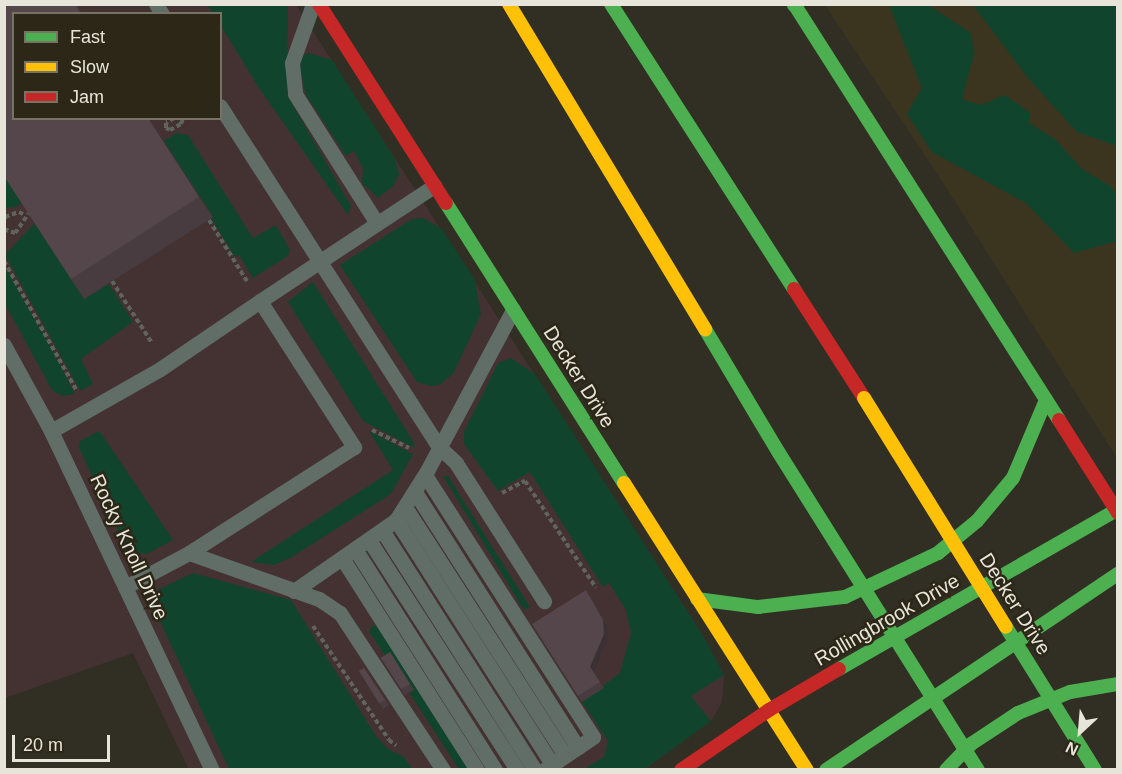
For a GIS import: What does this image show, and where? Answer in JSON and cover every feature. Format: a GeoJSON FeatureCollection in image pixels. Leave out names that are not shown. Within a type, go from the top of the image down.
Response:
{"type":"FeatureCollection","features":[{"type":"Feature","properties":{"kind":"main road","name":"Decker Drive"},"geometry":{"type":"LineString","coordinates":[[319,4],[807,770]]}},
{"type":"Feature","properties":{"kind":"main road"},"geometry":{"type":"LineString","coordinates":[[509,4],[779,453],[978,770]]}},
{"type":"Feature","properties":{"kind":"main road","name":"Decker Drive"},"geometry":{"type":"LineString","coordinates":[[610,4],[864,398],[1095,770]]}},
{"type":"Feature","properties":{"kind":"main road"},"geometry":{"type":"LineString","coordinates":[[794,5],[1117,511]]}},
{"type":"Feature","properties":{"kind":"main road"},"geometry":{"type":"LineString","coordinates":[[697,599],[758,607],[846,597],[938,553],[977,521],[1013,478],[1046,400]]}},
{"type":"Feature","properties":{"kind":"main road","name":"Rollingbrook Drive"},"geometry":{"type":"LineString","coordinates":[[681,770],[769,710],[1117,511]]}},
{"type":"Feature","properties":{"kind":"main road"},"geometry":{"type":"LineString","coordinates":[[826,770],[1118,574]]}},
{"type":"Feature","properties":{"kind":"main road"},"geometry":{"type":"LineString","coordinates":[[946,770],[971,744],[1018,712],[1070,692],[1118,684]]}},
{"type":"Feature","properties":{"kind":"lane"},"geometry":{"type":"LineString","coordinates":[[313,4],[292,63],[295,94],[377,223]]}},
{"type":"Feature","properties":{"kind":"lane"},"geometry":{"type":"LineString","coordinates":[[222,109],[438,446],[456,463],[544,601]]}},
{"type":"Feature","properties":{"kind":"lane"},"geometry":{"type":"LineString","coordinates":[[51,431],[160,369],[434,186]]}},
{"type":"Feature","properties":{"kind":"lane"},"geometry":{"type":"LineString","coordinates":[[125,586],[189,553],[354,447],[260,301]]}},
{"type":"Feature","properties":{"kind":"lane"},"geometry":{"type":"LineString","coordinates":[[294,591],[396,520],[425,474],[513,309]]}},
{"type":"Feature","properties":{"kind":"lane","name":"Rocky Knoll Drive"},"geometry":{"type":"LineString","coordinates":[[4,345],[51,431],[212,770]]}},
{"type":"Feature","properties":{"kind":"lane"},"geometry":{"type":"LineString","coordinates":[[396,520],[548,767],[593,737],[425,474]]}},
{"type":"Feature","properties":{"kind":"lane"},"geometry":{"type":"LineString","coordinates":[[415,492],[572,752]]}},
{"type":"Feature","properties":{"kind":"lane"},"geometry":{"type":"LineString","coordinates":[[405,507],[572,752]]}},
{"type":"Feature","properties":{"kind":"lane"},"geometry":{"type":"LineString","coordinates":[[382,530],[535,770]]}},
{"type":"Feature","properties":{"kind":"lane"},"geometry":{"type":"LineString","coordinates":[[369,540],[517,770]]}},
{"type":"Feature","properties":{"kind":"lane"},"geometry":{"type":"LineString","coordinates":[[189,553],[319,599],[340,613],[443,770]]}},
{"type":"Feature","properties":{"kind":"lane"},"geometry":{"type":"LineString","coordinates":[[348,554],[477,770]]}},
{"type":"Feature","properties":{"kind":"lane"},"geometry":{"type":"LineString","coordinates":[[348,554],[495,770]]}},
{"type":"Feature","properties":{"kind":"path"},"geometry":{"type":"LineString","coordinates":[[158,133],[172,120]]}},
{"type":"Feature","properties":{"kind":"path"},"geometry":{"type":"LineString","coordinates":[[166,128],[170,130],[181,124],[182,120]]}},
{"type":"Feature","properties":{"kind":"path"},"geometry":{"type":"LineString","coordinates":[[4,221],[5,217],[19,212],[27,214],[25,223],[15,232],[4,230]]}},
{"type":"Feature","properties":{"kind":"path"},"geometry":{"type":"LineString","coordinates":[[208,220],[260,301]]}},
{"type":"Feature","properties":{"kind":"path"},"geometry":{"type":"LineString","coordinates":[[4,261],[87,411]]}},
{"type":"Feature","properties":{"kind":"path"},"geometry":{"type":"LineString","coordinates":[[112,281],[152,344]]}},
{"type":"Feature","properties":{"kind":"path"},"geometry":{"type":"LineString","coordinates":[[345,436],[368,428],[415,451]]}},
{"type":"Feature","properties":{"kind":"path"},"geometry":{"type":"LineString","coordinates":[[498,495],[525,481],[596,588]]}},
{"type":"Feature","properties":{"kind":"path"},"geometry":{"type":"LineString","coordinates":[[294,591],[389,740],[403,750]]}},
{"type":"Feature","properties":{"kind":"shaded area"},"geometry":{"type":"Polygon","coordinates":[[[4,5],[296,5],[702,634],[724,675],[722,702],[711,721],[645,769],[189,770],[133,653],[5,698],[4,5]]]}},
{"type":"Feature","properties":{"kind":"shaded area"},"geometry":{"type":"Polygon","coordinates":[[[825,5],[1117,5],[1117,458],[942,181],[825,5]]]}},
{"type":"Feature","properties":{"kind":"green space"},"geometry":{"type":"Polygon","coordinates":[[[207,5],[288,5],[287,95],[351,206],[348,215],[259,88],[222,28],[222,12],[212,12],[207,5]]]}},
{"type":"Feature","properties":{"kind":"green space"},"geometry":{"type":"Polygon","coordinates":[[[889,5],[928,5],[971,33],[974,54],[962,99],[981,105],[1005,95],[1029,112],[1029,123],[1055,139],[1082,169],[1109,185],[1117,194],[1117,241],[1074,253],[1026,203],[932,152],[907,114],[922,88],[889,5]]]}},
{"type":"Feature","properties":{"kind":"green space"},"geometry":{"type":"Polygon","coordinates":[[[973,5],[1117,5],[1117,146],[1077,132],[1028,78],[973,5]]]}},
{"type":"Feature","properties":{"kind":"green space"},"geometry":{"type":"Polygon","coordinates":[[[309,53],[332,60],[395,159],[399,174],[394,185],[378,198],[362,183],[363,169],[354,151],[346,156],[306,95],[300,67],[302,56],[309,53]]]}},
{"type":"Feature","properties":{"kind":"green space"},"geometry":{"type":"Polygon","coordinates":[[[177,133],[188,135],[253,238],[276,225],[290,250],[288,256],[253,278],[239,255],[235,257],[163,141],[177,133]]]}},
{"type":"Feature","properties":{"kind":"green space"},"geometry":{"type":"Polygon","coordinates":[[[4,176],[22,203],[16,207],[5,208],[4,176]]]}},
{"type":"Feature","properties":{"kind":"green space"},"geometry":{"type":"Polygon","coordinates":[[[423,218],[442,229],[475,280],[481,314],[453,374],[439,385],[431,386],[417,382],[340,265],[412,219],[423,218]]]}},
{"type":"Feature","properties":{"kind":"green space"},"geometry":{"type":"Polygon","coordinates":[[[35,223],[84,299],[109,284],[133,322],[81,359],[93,384],[80,391],[5,255],[35,223]]]}},
{"type":"Feature","properties":{"kind":"green space"},"geometry":{"type":"Polygon","coordinates":[[[5,266],[75,394],[62,396],[52,390],[5,304],[5,266]]]}},
{"type":"Feature","properties":{"kind":"green space"},"geometry":{"type":"Polygon","coordinates":[[[313,282],[413,441],[415,448],[363,421],[288,302],[313,282]]]}},
{"type":"Feature","properties":{"kind":"green space"},"geometry":{"type":"Polygon","coordinates":[[[511,358],[535,374],[702,634],[724,675],[691,696],[711,721],[645,769],[584,769],[604,757],[608,741],[582,702],[620,673],[631,633],[626,610],[609,583],[603,587],[530,472],[498,491],[464,444],[464,432],[498,363],[511,358]]]}},
{"type":"Feature","properties":{"kind":"green space"},"geometry":{"type":"Polygon","coordinates":[[[369,431],[413,454],[391,494],[292,557],[274,565],[251,562],[393,470],[369,431]]]}},
{"type":"Feature","properties":{"kind":"green space"},"geometry":{"type":"Polygon","coordinates":[[[97,432],[101,433],[173,540],[147,554],[128,552],[79,448],[80,441],[97,432]]]}},
{"type":"Feature","properties":{"kind":"green space"},"geometry":{"type":"Polygon","coordinates":[[[443,476],[448,476],[530,607],[524,610],[443,476]]]}},
{"type":"Feature","properties":{"kind":"green space"},"geometry":{"type":"Polygon","coordinates":[[[193,573],[291,600],[376,736],[388,749],[404,757],[412,769],[229,769],[151,602],[156,591],[193,573]]]}},
{"type":"Feature","properties":{"kind":"green space"},"geometry":{"type":"Polygon","coordinates":[[[372,626],[376,626],[388,643],[468,769],[459,769],[369,631],[372,626]]]}},
{"type":"Feature","properties":{"kind":"building"},"geometry":{"type":"Polygon","coordinates":[[[4,4],[75,4],[79,12],[12,12],[12,120],[149,120],[199,197],[71,279],[4,176],[4,4]]]}},
{"type":"Feature","properties":{"kind":"building"},"geometry":{"type":"Polygon","coordinates":[[[586,590],[603,620],[604,634],[590,667],[600,682],[578,696],[532,624],[586,590]]]}},
{"type":"Feature","properties":{"kind":"building"},"geometry":{"type":"Polygon","coordinates":[[[390,652],[410,684],[401,689],[381,658],[390,652]]]}},
{"type":"Feature","properties":{"kind":"building"},"geometry":{"type":"Polygon","coordinates":[[[364,668],[385,700],[379,703],[359,671],[364,668]]]}},
{"type":"Feature","properties":{"kind":"traffic: fast"},"geometry":{"type":"LineString","coordinates":[[611,4],[794,289]]}},
{"type":"Feature","properties":{"kind":"traffic: fast"},"geometry":{"type":"LineString","coordinates":[[794,4],[1059,420]]}},
{"type":"Feature","properties":{"kind":"traffic: fast"},"geometry":{"type":"LineString","coordinates":[[446,203],[624,483]]}},
{"type":"Feature","properties":{"kind":"traffic: fast"},"geometry":{"type":"LineString","coordinates":[[705,329],[779,453]]}},
{"type":"Feature","properties":{"kind":"traffic: fast"},"geometry":{"type":"LineString","coordinates":[[697,599],[758,607],[845,597],[938,553],[977,521],[1013,478],[1046,400]]}},
{"type":"Feature","properties":{"kind":"traffic: fast"},"geometry":{"type":"LineString","coordinates":[[779,453],[978,770]]}},
{"type":"Feature","properties":{"kind":"traffic: fast"},"geometry":{"type":"LineString","coordinates":[[839,669],[1118,509]]}},
{"type":"Feature","properties":{"kind":"traffic: fast"},"geometry":{"type":"LineString","coordinates":[[826,770],[1118,574]]}},
{"type":"Feature","properties":{"kind":"traffic: fast"},"geometry":{"type":"LineString","coordinates":[[1006,627],[1095,770]]}},
{"type":"Feature","properties":{"kind":"traffic: fast"},"geometry":{"type":"LineString","coordinates":[[946,770],[971,744],[1018,713],[1070,692],[1118,684]]}},
{"type":"Feature","properties":{"kind":"traffic: slow"},"geometry":{"type":"LineString","coordinates":[[509,4],[705,329]]}},
{"type":"Feature","properties":{"kind":"traffic: slow"},"geometry":{"type":"LineString","coordinates":[[864,398],[1006,627]]}},
{"type":"Feature","properties":{"kind":"traffic: slow"},"geometry":{"type":"LineString","coordinates":[[624,483],[807,770]]}},
{"type":"Feature","properties":{"kind":"traffic: jam"},"geometry":{"type":"LineString","coordinates":[[319,4],[446,203]]}},
{"type":"Feature","properties":{"kind":"traffic: jam"},"geometry":{"type":"LineString","coordinates":[[794,289],[864,398]]}},
{"type":"Feature","properties":{"kind":"traffic: jam"},"geometry":{"type":"LineString","coordinates":[[1059,420],[1118,513]]}},
{"type":"Feature","properties":{"kind":"traffic: jam"},"geometry":{"type":"LineString","coordinates":[[681,770],[769,710],[839,669]]}}]}
